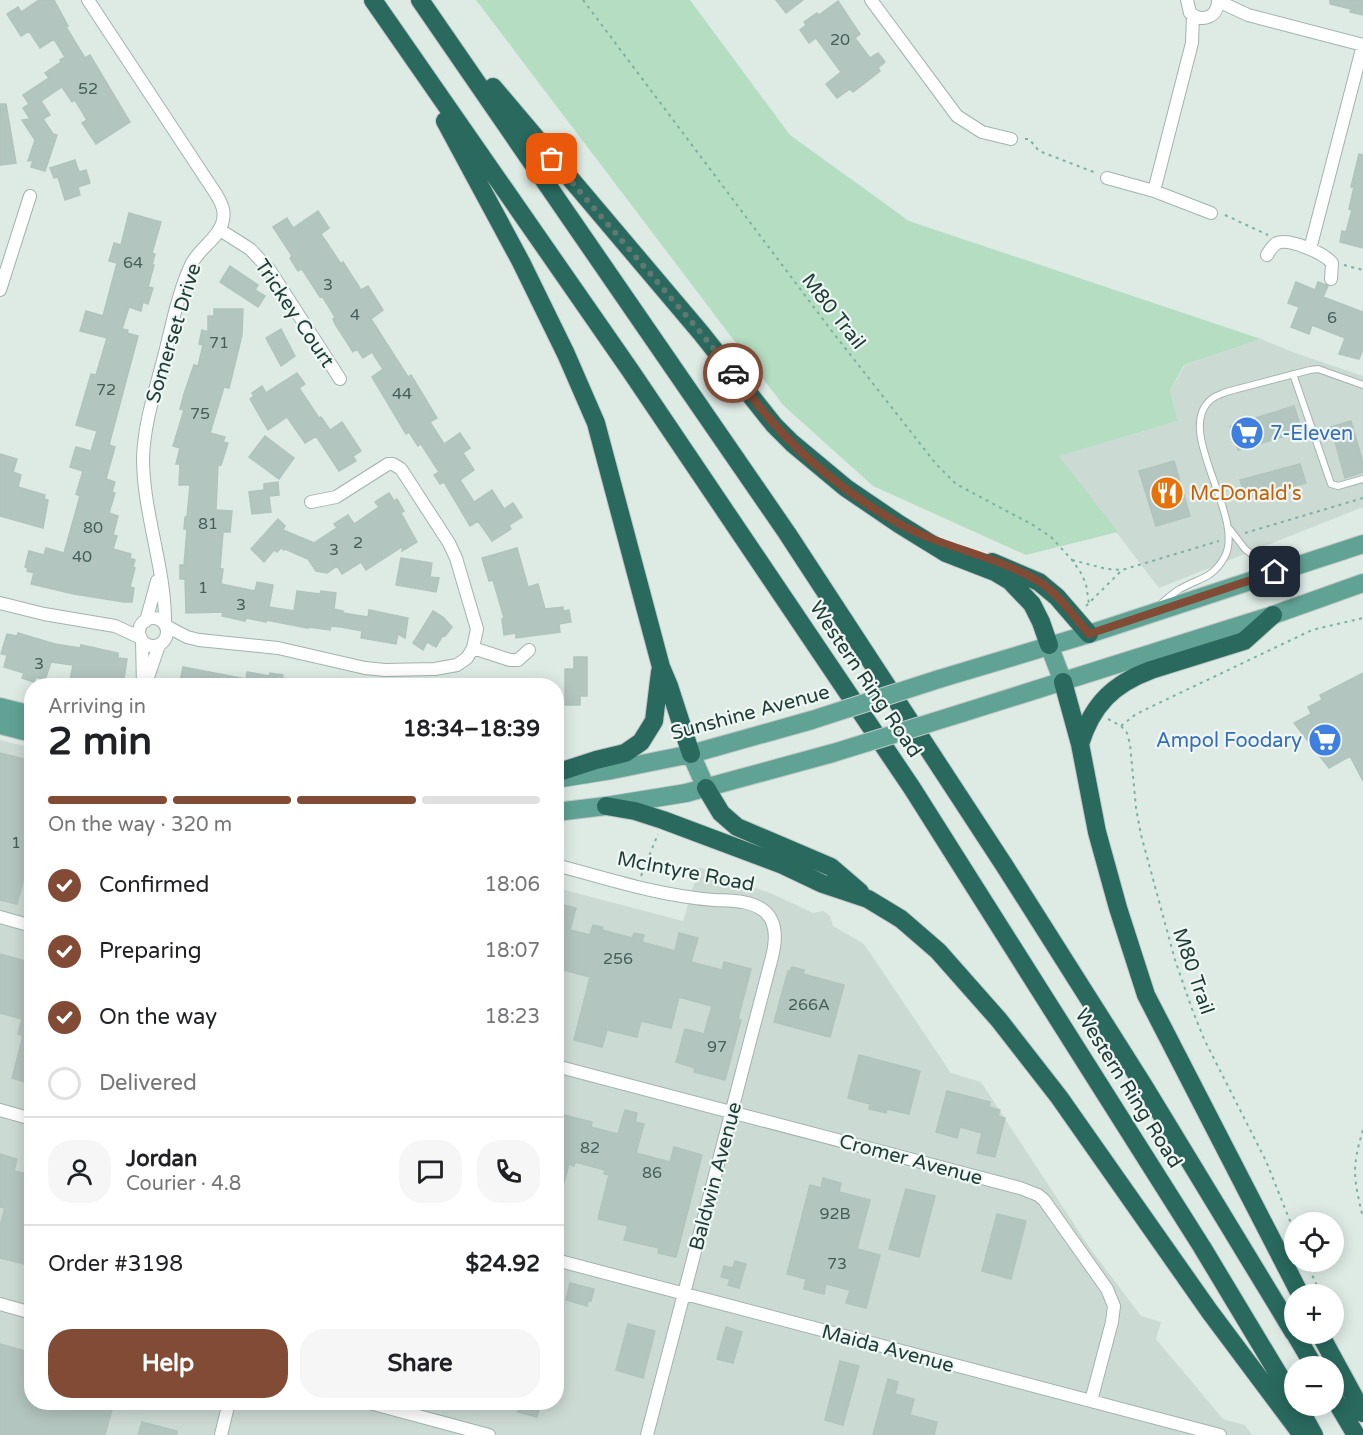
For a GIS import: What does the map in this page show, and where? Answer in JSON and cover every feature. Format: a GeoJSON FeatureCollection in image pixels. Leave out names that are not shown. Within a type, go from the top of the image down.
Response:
{"type":"FeatureCollection","features":[{"type":"Feature","properties":{"kind":"highway"},"geometry":{"type":"LineString","coordinates":[[371,0],[441,114],[521,262],[566,354],[596,423],[661,667],[690,753]]}},
{"type":"Feature","properties":{"kind":"highway","name":"Western Ring Road"},"geometry":{"type":"LineString","coordinates":[[371,0],[630,370],[912,788],[1190,1227],[1284,1383]]}},
{"type":"Feature","properties":{"kind":"highway"},"geometry":{"type":"LineString","coordinates":[[421,0],[552,159],[701,333],[774,424],[818,466],[899,524],[946,553],[995,572],[1010,582],[1032,604],[1049,645]]}},
{"type":"Feature","properties":{"kind":"highway","name":"Western Ring Road"},"geometry":{"type":"LineString","coordinates":[[421,0],[794,542],[1006,868],[1144,1086],[1284,1315]]}},
{"type":"Feature","properties":{"kind":"highway"},"geometry":{"type":"LineString","coordinates":[[899,524],[1016,570],[1039,582],[1057,597],[1089,634]]}},
{"type":"Feature","properties":{"kind":"highway"},"geometry":{"type":"LineString","coordinates":[[1080,744],[1087,723],[1096,707],[1123,684],[1151,670],[1244,641],[1273,615]]}},
{"type":"Feature","properties":{"kind":"highway"},"geometry":{"type":"LineString","coordinates":[[564,770],[625,753],[641,742],[654,721],[661,667]]}},
{"type":"Feature","properties":{"kind":"highway"},"geometry":{"type":"LineString","coordinates":[[1063,682],[1080,744],[1097,832],[1118,908],[1146,994],[1295,1284]]}},
{"type":"Feature","properties":{"kind":"highway"},"geometry":{"type":"LineString","coordinates":[[706,788],[721,813],[737,827],[831,867],[868,900]]}},
{"type":"Feature","properties":{"kind":"highway"},"geometry":{"type":"LineString","coordinates":[[606,807],[635,811],[663,820],[868,900],[902,919],[938,951],[999,1020],[1059,1097],[1216,1321],[1302,1435]]}},
{"type":"Feature","properties":{"kind":"highway"},"geometry":{"type":"LineString","coordinates":[[1325,1344],[1363,1413]]}},
{"type":"Feature","properties":{"kind":"highway"},"geometry":{"type":"LineString","coordinates":[[1344,1415],[1356,1435]]}},
{"type":"Feature","properties":{"kind":"highway"},"geometry":{"type":"LineString","coordinates":[[1304,1416],[1314,1435]]}},
{"type":"Feature","properties":{"kind":"main road","name":"Sunshine Avenue"},"geometry":{"type":"LineString","coordinates":[[564,777],[612,770],[690,753],[812,720],[1089,634],[1363,544]]}},
{"type":"Feature","properties":{"kind":"main road"},"geometry":{"type":"LineString","coordinates":[[564,811],[606,807],[686,793],[833,753],[1273,615],[1363,583]]}},
{"type":"Feature","properties":{"kind":"main road"},"geometry":{"type":"LineString","coordinates":[[1049,645],[1063,682]]}},
{"type":"Feature","properties":{"kind":"main road"},"geometry":{"type":"LineString","coordinates":[[0,707],[24,713]]}},
{"type":"Feature","properties":{"kind":"main road"},"geometry":{"type":"LineString","coordinates":[[0,725],[24,731]]}},
{"type":"Feature","properties":{"kind":"main road"},"geometry":{"type":"LineString","coordinates":[[690,753],[706,788]]}},
{"type":"Feature","properties":{"kind":"street"},"geometry":{"type":"LineString","coordinates":[[88,0],[216,194],[225,214],[220,230]]}},
{"type":"Feature","properties":{"kind":"street"},"geometry":{"type":"LineString","coordinates":[[871,0],[957,116],[982,132],[1011,139]]}},
{"type":"Feature","properties":{"kind":"street"},"geometry":{"type":"LineString","coordinates":[[1176,0],[1203,8],[1248,15],[1363,45],[1310,249]]}},
{"type":"Feature","properties":{"kind":"street"},"geometry":{"type":"LineString","coordinates":[[1154,191],[1203,8]]}},
{"type":"Feature","properties":{"kind":"street"},"geometry":{"type":"LineString","coordinates":[[1107,178],[1154,191],[1211,213]]}},
{"type":"Feature","properties":{"kind":"street"},"geometry":{"type":"LineString","coordinates":[[0,290],[30,196]]}},
{"type":"Feature","properties":{"kind":"street","name":"Trickey Court"},"geometry":{"type":"LineString","coordinates":[[220,230],[250,249],[269,269],[340,379]]}},
{"type":"Feature","properties":{"kind":"street","name":"Somerset Drive"},"geometry":{"type":"LineString","coordinates":[[165,626],[157,548],[144,473],[143,457],[148,421],[187,274],[200,250],[220,230]]}},
{"type":"Feature","properties":{"kind":"street"},"geometry":{"type":"LineString","coordinates":[[1270,250],[1283,242],[1310,249],[1328,258],[1332,263],[1331,279]]}},
{"type":"Feature","properties":{"kind":"street"},"geometry":{"type":"LineString","coordinates":[[0,603],[44,614],[115,626],[148,645],[187,638],[278,648],[355,666],[385,670],[446,668],[457,665],[467,658],[473,648],[477,629],[456,558],[401,469],[393,464],[383,466],[336,496],[311,502]]}},
{"type":"Feature","properties":{"kind":"street","name":"Somerset Drive"},"geometry":{"type":"LineString","coordinates":[[146,621],[156,593],[159,571]]}},
{"type":"Feature","properties":{"kind":"street"},"geometry":{"type":"LineString","coordinates":[[115,626],[154,619],[187,638]]}},
{"type":"Feature","properties":{"kind":"street"},"geometry":{"type":"LineString","coordinates":[[143,678],[140,629],[146,621]]}},
{"type":"Feature","properties":{"kind":"street"},"geometry":{"type":"LineString","coordinates":[[147,678],[166,637],[165,626]]}},
{"type":"Feature","properties":{"kind":"street"},"geometry":{"type":"LineString","coordinates":[[473,648],[510,660],[518,660],[530,650]]}},
{"type":"Feature","properties":{"kind":"street","name":"McIntyre Road"},"geometry":{"type":"LineString","coordinates":[[564,868],[695,899],[746,903],[764,911],[770,917]]}},
{"type":"Feature","properties":{"kind":"street"},"geometry":{"type":"LineString","coordinates":[[0,917],[24,924]]}},
{"type":"Feature","properties":{"kind":"street","name":"Baldwin Avenue"},"geometry":{"type":"LineString","coordinates":[[647,1435],[775,945],[770,917]]}},
{"type":"Feature","properties":{"kind":"street","name":"Cromer Avenue"},"geometry":{"type":"LineString","coordinates":[[564,1068],[1020,1188],[1038,1195],[1044,1200],[1107,1289],[1114,1305],[1112,1322],[1091,1401]]}},
{"type":"Feature","properties":{"kind":"street"},"geometry":{"type":"LineString","coordinates":[[0,1110],[24,1117]]}},
{"type":"Feature","properties":{"kind":"street","name":"Maida Avenue"},"geometry":{"type":"LineString","coordinates":[[564,1262],[1220,1435]]}},
{"type":"Feature","properties":{"kind":"street"},"geometry":{"type":"LineString","coordinates":[[0,1304],[24,1311]]}},
{"type":"Feature","properties":{"kind":"street"},"geometry":{"type":"LineString","coordinates":[[221,1435],[227,1410]]}},
{"type":"Feature","properties":{"kind":"street"},"geometry":{"type":"LineString","coordinates":[[396,1410],[489,1435]]}},
{"type":"Feature","properties":{"kind":"lane"},"geometry":{"type":"LineString","coordinates":[[1150,613],[1179,589],[1212,575],[1226,556],[1227,526],[1200,436],[1200,419],[1204,408],[1213,398],[1226,392],[1318,369],[1363,385]]}},
{"type":"Feature","properties":{"kind":"lane"},"geometry":{"type":"LineString","coordinates":[[1293,374],[1331,484],[1338,486],[1363,479]]}},
{"type":"Feature","properties":{"kind":"lane"},"geometry":{"type":"LineString","coordinates":[[1227,526],[1250,554],[1275,572]]}},
{"type":"Feature","properties":{"kind":"path","name":"M80 Trail"},"geometry":{"type":"LineString","coordinates":[[583,0],[796,284],[936,464],[956,484],[1042,531],[1072,560],[1086,584],[1089,604]]}},
{"type":"Feature","properties":{"kind":"path"},"geometry":{"type":"LineString","coordinates":[[1011,139],[1029,139],[1039,151],[1107,178]]}},
{"type":"Feature","properties":{"kind":"path"},"geometry":{"type":"LineString","coordinates":[[1211,213],[1217,211],[1266,232],[1270,250]]}},
{"type":"Feature","properties":{"kind":"path"},"geometry":{"type":"LineString","coordinates":[[1332,263],[1363,270]]}},
{"type":"Feature","properties":{"kind":"path"},"geometry":{"type":"LineString","coordinates":[[1072,560],[1098,568],[1122,570]]}},
{"type":"Feature","properties":{"kind":"path"},"geometry":{"type":"LineString","coordinates":[[1103,717],[1121,726],[1136,714],[1312,630],[1363,618]]}},
{"type":"Feature","properties":{"kind":"path","name":"M80 Trail"},"geometry":{"type":"LineString","coordinates":[[1121,726],[1127,733],[1130,744],[1141,835],[1175,960],[1204,1039],[1266,1161],[1286,1212]]}},
{"type":"Feature","properties":{"kind":"path"},"geometry":{"type":"LineString","coordinates":[[637,887],[663,820]]}},
{"type":"Feature","properties":{"kind":"path"},"geometry":{"type":"LineString","coordinates":[[1363,1130],[1355,1156],[1354,1171],[1363,1218]]}},
{"type":"Feature","properties":{"kind":"shaded area"},"geometry":{"type":"Polygon","coordinates":[[[1261,339],[1363,376],[1363,507],[1159,588],[1058,456],[1178,421],[1170,391],[1185,365],[1261,339]]]}},
{"type":"Feature","properties":{"kind":"shaded area"},"geometry":{"type":"Polygon","coordinates":[[[0,740],[24,746],[24,1410],[564,1410],[564,890],[683,921],[699,867],[775,895],[813,913],[823,911],[830,916],[833,926],[864,944],[951,1073],[981,1082],[1089,1247],[1141,1316],[1161,1322],[1156,1339],[1223,1419],[1245,1425],[1252,1435],[0,1435],[0,740]]]}},
{"type":"Feature","properties":{"kind":"green space"},"geometry":{"type":"Polygon","coordinates":[[[476,0],[690,0],[790,135],[909,221],[1261,339],[1184,365],[1170,391],[1178,421],[1059,456],[1118,532],[1026,555],[873,486],[783,405],[476,0]]]}},
{"type":"Feature","properties":{"kind":"building"},"geometry":{"type":"Polygon","coordinates":[[[39,0],[54,0],[68,26],[66,27],[85,58],[90,55],[130,122],[96,144],[82,123],[87,120],[75,100],[72,102],[62,87],[41,101],[50,115],[43,119],[53,134],[57,135],[45,171],[31,167],[33,160],[28,161],[35,140],[22,120],[30,119],[23,108],[29,104],[23,95],[49,78],[45,73],[65,57],[54,39],[40,48],[29,31],[21,36],[7,14],[18,7],[21,12],[39,0]]]}},
{"type":"Feature","properties":{"kind":"building"},"geometry":{"type":"Polygon","coordinates":[[[776,0],[803,0],[786,13],[776,0]]]}},
{"type":"Feature","properties":{"kind":"building"},"geometry":{"type":"Polygon","coordinates":[[[1330,0],[1363,0],[1363,15],[1350,12],[1351,9],[1330,4],[1330,0]]]}},
{"type":"Feature","properties":{"kind":"building"},"geometry":{"type":"Polygon","coordinates":[[[838,1],[860,34],[855,38],[870,58],[878,53],[885,62],[878,68],[880,71],[853,92],[850,89],[837,98],[826,84],[841,72],[816,38],[809,43],[800,30],[806,25],[804,22],[817,13],[819,15],[838,1]]]}},
{"type":"Feature","properties":{"kind":"building"},"geometry":{"type":"Polygon","coordinates":[[[0,104],[6,104],[16,163],[0,165],[0,104]]]}},
{"type":"Feature","properties":{"kind":"building"},"geometry":{"type":"Polygon","coordinates":[[[1359,154],[1363,155],[1363,248],[1340,242],[1342,231],[1346,232],[1352,210],[1349,209],[1354,187],[1351,187],[1359,154]]]}},
{"type":"Feature","properties":{"kind":"building"},"geometry":{"type":"Polygon","coordinates":[[[75,160],[79,172],[86,170],[90,183],[78,187],[80,195],[65,200],[58,177],[54,178],[50,168],[75,160]]]}},
{"type":"Feature","properties":{"kind":"building"},"geometry":{"type":"Polygon","coordinates":[[[318,211],[329,228],[321,234],[361,290],[368,286],[383,310],[371,319],[408,377],[411,375],[437,418],[430,422],[444,444],[460,433],[470,448],[463,453],[474,470],[460,480],[474,502],[492,490],[504,509],[513,503],[522,517],[509,525],[511,529],[492,541],[478,521],[470,526],[444,482],[440,484],[434,475],[439,472],[421,444],[418,446],[409,432],[406,434],[372,377],[383,369],[372,352],[363,358],[357,349],[353,352],[335,324],[333,319],[335,317],[322,296],[320,297],[302,269],[298,271],[290,258],[292,256],[273,227],[287,218],[293,228],[318,211]]]}},
{"type":"Feature","properties":{"kind":"building"},"geometry":{"type":"Polygon","coordinates":[[[129,213],[161,222],[152,253],[155,254],[152,265],[154,265],[148,287],[153,288],[148,304],[143,302],[141,311],[129,307],[122,329],[138,336],[109,445],[115,447],[106,479],[115,482],[112,492],[115,493],[109,513],[118,516],[113,535],[117,536],[113,549],[131,554],[130,558],[135,560],[130,587],[134,588],[132,602],[124,602],[31,584],[34,573],[27,571],[28,568],[25,567],[29,551],[44,555],[46,548],[64,553],[80,496],[76,494],[83,471],[70,467],[76,447],[91,451],[97,431],[76,425],[91,374],[96,375],[107,338],[80,331],[86,311],[103,316],[117,263],[109,261],[114,243],[121,245],[129,213]]]}},
{"type":"Feature","properties":{"kind":"building"},"geometry":{"type":"Polygon","coordinates":[[[230,266],[258,285],[255,290],[265,296],[258,307],[220,282],[230,266]]]}},
{"type":"Feature","properties":{"kind":"building"},"geometry":{"type":"Polygon","coordinates":[[[1296,282],[1315,290],[1318,282],[1326,285],[1328,286],[1323,297],[1363,312],[1363,349],[1359,359],[1339,354],[1345,338],[1312,325],[1309,334],[1291,327],[1299,307],[1288,303],[1296,282]]]}},
{"type":"Feature","properties":{"kind":"building"},"geometry":{"type":"Polygon","coordinates":[[[214,309],[243,309],[242,335],[229,388],[224,387],[210,433],[225,437],[223,442],[228,443],[221,465],[218,464],[216,510],[232,511],[230,532],[223,532],[221,584],[255,591],[257,582],[273,585],[269,607],[294,611],[297,591],[320,594],[321,591],[336,593],[334,609],[343,611],[343,613],[368,617],[369,610],[408,618],[405,638],[398,634],[396,644],[361,638],[362,631],[341,627],[331,626],[330,630],[266,620],[266,622],[246,618],[245,621],[222,616],[223,612],[186,613],[185,579],[180,579],[180,565],[184,565],[187,529],[184,529],[190,485],[179,485],[180,464],[176,464],[180,448],[173,446],[184,410],[180,409],[184,394],[194,365],[198,366],[203,345],[199,344],[202,330],[208,332],[208,316],[214,316],[214,309]]]}},
{"type":"Feature","properties":{"kind":"building"},"geometry":{"type":"Polygon","coordinates":[[[281,329],[295,356],[281,366],[266,338],[281,329]]]}},
{"type":"Feature","properties":{"kind":"building"},"geometry":{"type":"Polygon","coordinates":[[[297,373],[305,384],[299,388],[319,418],[321,417],[330,430],[342,422],[361,451],[353,456],[356,461],[339,471],[316,436],[305,443],[287,417],[268,430],[250,399],[254,396],[252,393],[262,386],[266,393],[297,373]]]}},
{"type":"Feature","properties":{"kind":"building"},"geometry":{"type":"Polygon","coordinates":[[[1294,406],[1302,431],[1238,450],[1230,426],[1294,406]]]}},
{"type":"Feature","properties":{"kind":"building"},"geometry":{"type":"Polygon","coordinates":[[[1351,421],[1363,463],[1363,472],[1345,478],[1331,427],[1351,421]]]}},
{"type":"Feature","properties":{"kind":"building"},"geometry":{"type":"Polygon","coordinates":[[[265,436],[294,458],[279,479],[249,457],[265,436]]]}},
{"type":"Feature","properties":{"kind":"building"},"geometry":{"type":"Polygon","coordinates":[[[0,454],[17,459],[13,472],[21,475],[18,487],[45,495],[44,499],[48,500],[43,528],[0,516],[0,454]]]}},
{"type":"Feature","properties":{"kind":"building"},"geometry":{"type":"Polygon","coordinates":[[[1174,461],[1190,516],[1156,526],[1139,471],[1174,461]]]}},
{"type":"Feature","properties":{"kind":"building"},"geometry":{"type":"Polygon","coordinates":[[[1300,464],[1306,483],[1246,498],[1240,480],[1300,464]]]}},
{"type":"Feature","properties":{"kind":"building"},"geometry":{"type":"Polygon","coordinates":[[[278,482],[279,495],[269,496],[271,512],[252,514],[249,492],[264,490],[264,484],[278,482]]]}},
{"type":"Feature","properties":{"kind":"building"},"geometry":{"type":"Polygon","coordinates":[[[389,493],[394,501],[397,499],[404,511],[401,513],[417,542],[402,551],[403,546],[366,570],[361,562],[342,574],[337,566],[327,573],[316,571],[308,559],[281,548],[277,552],[274,550],[264,562],[251,549],[278,519],[285,526],[283,530],[314,543],[337,528],[334,524],[348,515],[354,524],[379,507],[375,502],[389,493]]]}},
{"type":"Feature","properties":{"kind":"building"},"geometry":{"type":"Polygon","coordinates":[[[517,548],[528,587],[538,584],[545,609],[563,607],[563,611],[569,610],[571,622],[559,624],[560,632],[516,638],[516,633],[504,635],[502,619],[504,618],[493,580],[489,581],[482,558],[517,548]]]}},
{"type":"Feature","properties":{"kind":"building"},"geometry":{"type":"Polygon","coordinates":[[[401,558],[432,563],[430,577],[439,578],[436,592],[396,585],[401,558]]]}},
{"type":"Feature","properties":{"kind":"building"},"geometry":{"type":"Polygon","coordinates":[[[433,611],[443,617],[452,627],[445,636],[443,635],[436,647],[427,642],[423,650],[413,643],[433,611]]]}},
{"type":"Feature","properties":{"kind":"building"},"geometry":{"type":"Polygon","coordinates":[[[18,633],[55,644],[80,648],[81,645],[118,653],[118,658],[127,659],[124,678],[71,678],[73,665],[51,662],[46,678],[22,678],[24,673],[4,667],[7,655],[1,654],[7,634],[17,636],[18,633]]]}},
{"type":"Feature","properties":{"kind":"building"},"geometry":{"type":"Polygon","coordinates":[[[574,657],[587,657],[587,696],[580,696],[580,705],[565,705],[565,669],[574,669],[574,657]]]}},
{"type":"Feature","properties":{"kind":"building"},"geometry":{"type":"Polygon","coordinates":[[[183,667],[241,678],[181,678],[183,667]]]}},
{"type":"Feature","properties":{"kind":"building"},"geometry":{"type":"Polygon","coordinates":[[[247,672],[269,676],[270,673],[283,675],[282,678],[246,678],[247,672]]]}},
{"type":"Feature","properties":{"kind":"building"},"geometry":{"type":"Polygon","coordinates":[[[1363,673],[1363,781],[1350,756],[1329,768],[1294,723],[1311,714],[1308,707],[1322,700],[1320,695],[1363,673]]]}},
{"type":"Feature","properties":{"kind":"building"},"geometry":{"type":"Polygon","coordinates":[[[0,753],[24,759],[24,878],[17,904],[0,900],[0,753]]]}},
{"type":"Feature","properties":{"kind":"building"},"geometry":{"type":"Polygon","coordinates":[[[564,905],[576,908],[570,930],[590,935],[593,925],[603,927],[602,930],[632,938],[634,933],[644,935],[642,942],[675,951],[679,933],[698,938],[691,962],[722,970],[724,962],[751,969],[738,1019],[741,1020],[725,1080],[694,1072],[695,1068],[676,1062],[685,1029],[704,1034],[712,1006],[679,997],[671,1028],[641,1021],[637,1037],[607,1030],[602,1047],[574,1040],[590,977],[564,970],[564,905]]]}},
{"type":"Feature","properties":{"kind":"building"},"geometry":{"type":"Polygon","coordinates":[[[0,954],[24,961],[24,1082],[12,1078],[23,1036],[18,1034],[22,1019],[0,1013],[0,954]]]}},
{"type":"Feature","properties":{"kind":"building"},"geometry":{"type":"Polygon","coordinates":[[[792,967],[804,970],[803,974],[844,985],[830,1037],[774,1022],[788,971],[792,967]]]}},
{"type":"Feature","properties":{"kind":"building"},"geometry":{"type":"Polygon","coordinates":[[[859,1055],[920,1071],[909,1114],[887,1109],[886,1113],[869,1109],[870,1104],[848,1098],[859,1055]]]}},
{"type":"Feature","properties":{"kind":"building"},"geometry":{"type":"Polygon","coordinates":[[[947,1091],[990,1102],[989,1107],[1000,1110],[998,1116],[1005,1118],[995,1157],[977,1153],[982,1133],[960,1127],[957,1138],[936,1132],[947,1091]]]}},
{"type":"Feature","properties":{"kind":"building"},"geometry":{"type":"Polygon","coordinates":[[[625,1110],[637,1113],[635,1122],[644,1124],[636,1153],[670,1162],[674,1147],[702,1155],[676,1257],[658,1253],[659,1248],[624,1240],[628,1226],[598,1219],[609,1175],[604,1174],[605,1170],[575,1162],[574,1166],[569,1164],[564,1182],[564,1115],[592,1122],[591,1127],[618,1134],[625,1110]]]}},
{"type":"Feature","properties":{"kind":"building"},"geometry":{"type":"Polygon","coordinates":[[[0,1154],[17,1159],[14,1171],[24,1173],[24,1264],[0,1258],[0,1226],[5,1208],[0,1207],[0,1154]]]}},
{"type":"Feature","properties":{"kind":"building"},"geometry":{"type":"Polygon","coordinates":[[[823,1178],[841,1183],[839,1192],[870,1200],[857,1249],[880,1255],[866,1308],[846,1303],[850,1290],[826,1284],[824,1294],[804,1289],[806,1279],[787,1274],[810,1185],[821,1188],[823,1178]]]}},
{"type":"Feature","properties":{"kind":"building"},"geometry":{"type":"Polygon","coordinates":[[[906,1189],[935,1196],[919,1257],[889,1249],[906,1189]]]}},
{"type":"Feature","properties":{"kind":"building"},"geometry":{"type":"Polygon","coordinates":[[[997,1214],[1026,1221],[1011,1279],[982,1271],[997,1214]]]}},
{"type":"Feature","properties":{"kind":"building"},"geometry":{"type":"Polygon","coordinates":[[[735,1261],[746,1264],[739,1288],[728,1285],[730,1279],[721,1277],[724,1266],[733,1268],[735,1261]]]}},
{"type":"Feature","properties":{"kind":"building"},"geometry":{"type":"Polygon","coordinates":[[[570,1283],[594,1289],[587,1306],[566,1300],[570,1283]]]}},
{"type":"Feature","properties":{"kind":"building"},"geometry":{"type":"Polygon","coordinates":[[[628,1324],[655,1331],[643,1378],[616,1370],[628,1324]]]}},
{"type":"Feature","properties":{"kind":"building"},"geometry":{"type":"Polygon","coordinates":[[[726,1327],[742,1332],[733,1363],[717,1359],[726,1327]]]}},
{"type":"Feature","properties":{"kind":"building"},"geometry":{"type":"Polygon","coordinates":[[[0,1344],[24,1351],[24,1410],[112,1410],[105,1435],[0,1435],[0,1344]]]}},
{"type":"Feature","properties":{"kind":"building"},"geometry":{"type":"Polygon","coordinates":[[[840,1361],[859,1366],[843,1425],[825,1420],[840,1361]]]}},
{"type":"Feature","properties":{"kind":"building"},"geometry":{"type":"Polygon","coordinates":[[[888,1379],[898,1382],[895,1394],[914,1399],[910,1415],[937,1422],[934,1435],[873,1435],[888,1379]]]}},
{"type":"Feature","properties":{"kind":"building"},"geometry":{"type":"Polygon","coordinates":[[[518,1410],[539,1410],[537,1417],[518,1412],[518,1410]]]}},
{"type":"Feature","properties":{"kind":"building"},"geometry":{"type":"Polygon","coordinates":[[[142,1422],[177,1431],[177,1435],[138,1435],[142,1422]]]}},
{"type":"Feature","properties":{"kind":"way so far"},"geometry":{"type":"LineString","coordinates":[[552,159],[733,373]]}},
{"type":"Feature","properties":{"kind":"place","name":"7-Eleven"},"geometry":{"type":"Point","coordinates":[1247,433]}},
{"type":"Feature","properties":{"kind":"place","name":"McDonald's"},"geometry":{"type":"Point","coordinates":[1167,493]}},
{"type":"Feature","properties":{"kind":"place","name":"Ampol Foodary"},"geometry":{"type":"Point","coordinates":[1325,740]}},
{"type":"Feature","properties":{"kind":"route"},"geometry":{"type":"LineString","coordinates":[[733,373],[792,443],[846,488],[899,524],[955,548],[1016,570],[1039,582],[1057,597],[1089,634],[1275,572]]}}]}
